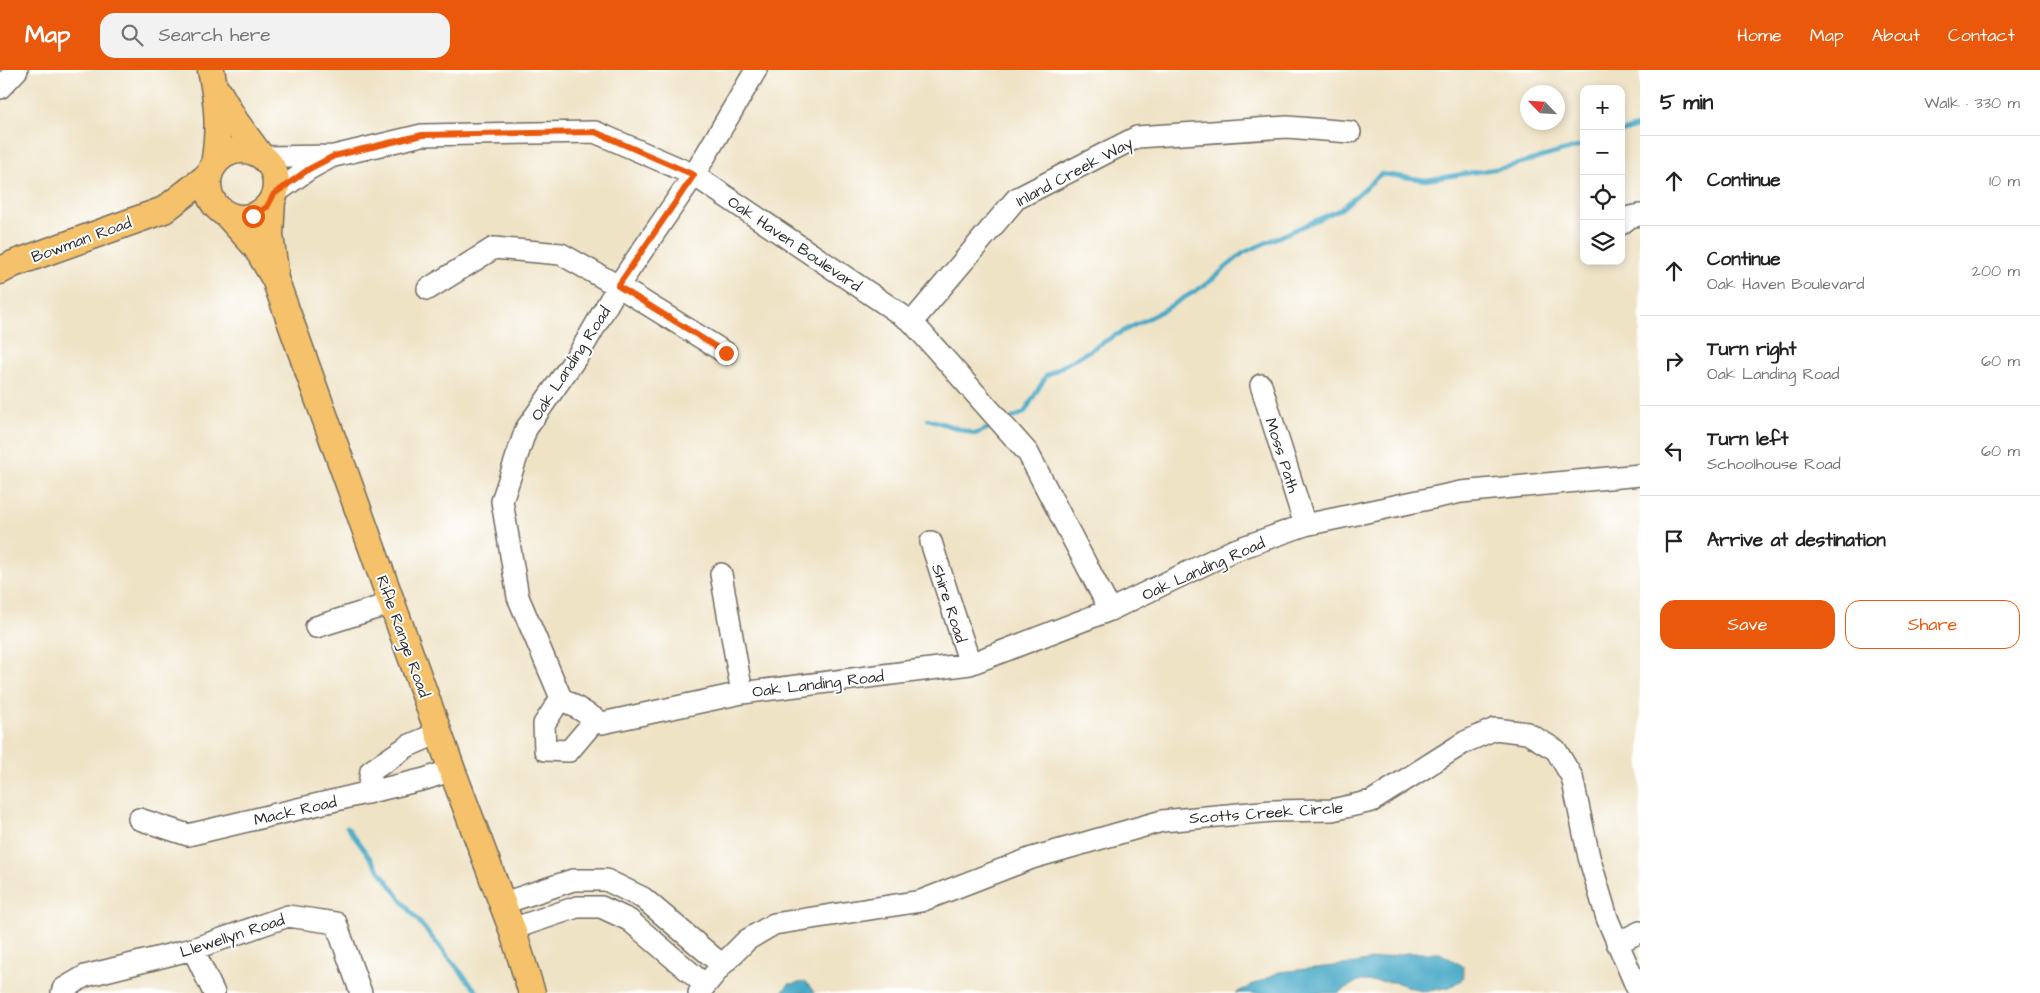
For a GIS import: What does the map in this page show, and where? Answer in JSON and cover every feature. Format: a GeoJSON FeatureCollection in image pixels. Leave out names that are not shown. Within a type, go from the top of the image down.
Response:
{"type":"FeatureCollection","features":[{"type":"Feature","properties":{"kind":"main road"},"geometry":{"type":"LineString","coordinates":[[213,77],[235,121],[261,156],[270,164],[275,174],[276,184],[273,197],[267,207],[253,216],[244,218],[225,213],[216,206],[209,192],[218,138],[218,110],[213,77]]}},
{"type":"Feature","properties":{"kind":"main road"},"geometry":{"type":"LineString","coordinates":[[212,170],[221,157],[240,150],[250,151],[261,156]]}},
{"type":"Feature","properties":{"kind":"main road","name":"Bowman Road"},"geometry":{"type":"LineString","coordinates":[[164,210],[212,170]]}},
{"type":"Feature","properties":{"kind":"main road","name":"Rifle Range Road"},"geometry":{"type":"LineString","coordinates":[[273,197],[270,235],[276,279],[438,733],[512,929],[532,993]]}},
{"type":"Feature","properties":{"kind":"main road","name":"Bowman Road"},"geometry":{"type":"LineString","coordinates":[[0,271],[13,264],[164,210],[194,209],[225,213]]}},
{"type":"Feature","properties":{"kind":"main road","name":"Rifle Range Road"},"geometry":{"type":"LineString","coordinates":[[225,213],[256,247],[276,279]]}},
{"type":"Feature","properties":{"kind":"street"},"geometry":{"type":"LineString","coordinates":[[0,88],[17,70]]}},
{"type":"Feature","properties":{"kind":"street","name":"Oak Landing Road"},"geometry":{"type":"LineString","coordinates":[[561,698],[518,597],[502,501],[526,429],[580,352],[618,286],[694,175],[756,70]]}},
{"type":"Feature","properties":{"kind":"street","name":"Inland Creek Way"},"geometry":{"type":"LineString","coordinates":[[912,322],[1016,199],[1137,137],[1287,127],[1350,132]]}},
{"type":"Feature","properties":{"kind":"street","name":"Oak Haven Boulevard"},"geometry":{"type":"LineString","coordinates":[[261,156],[334,156],[422,135],[595,132],[694,175],[912,322],[1028,453],[1110,610]]}},
{"type":"Feature","properties":{"kind":"street","name":"Oak Haven Boulevard"},"geometry":{"type":"LineString","coordinates":[[273,197],[309,169],[334,156]]}},
{"type":"Feature","properties":{"kind":"street"},"geometry":{"type":"LineString","coordinates":[[1625,221],[1630,217],[1640,215]]}},
{"type":"Feature","properties":{"kind":"street"},"geometry":{"type":"LineString","coordinates":[[428,288],[494,248],[561,254],[618,286],[726,353]]}},
{"type":"Feature","properties":{"kind":"street","name":"Moss Path"},"geometry":{"type":"LineString","coordinates":[[1261,385],[1305,525]]}},
{"type":"Feature","properties":{"kind":"street","name":"Oak Landing Road"},"geometry":{"type":"LineString","coordinates":[[596,719],[602,723],[742,693],[970,664],[1110,610],[1232,551],[1305,525],[1461,492],[1588,478],[1640,475]]}},
{"type":"Feature","properties":{"kind":"street","name":"Shire Road"},"geometry":{"type":"LineString","coordinates":[[931,542],[970,664]]}},
{"type":"Feature","properties":{"kind":"street"},"geometry":{"type":"LineString","coordinates":[[721,574],[742,693]]}},
{"type":"Feature","properties":{"kind":"street"},"geometry":{"type":"LineString","coordinates":[[316,627],[392,603]]}},
{"type":"Feature","properties":{"kind":"street"},"geometry":{"type":"LineString","coordinates":[[561,698],[596,719],[569,751],[545,750],[544,724],[561,698]]}},
{"type":"Feature","properties":{"kind":"street","name":"Scotts Creek Circle"},"geometry":{"type":"LineString","coordinates":[[512,929],[577,907],[600,907],[629,920],[702,989],[747,940],[774,924],[921,901],[1032,858],[1162,821],[1272,811],[1332,810],[1372,801],[1465,742],[1495,729],[1527,733],[1556,750],[1572,777],[1589,857],[1607,918],[1639,993]]}},
{"type":"Feature","properties":{"kind":"street"},"geometry":{"type":"LineString","coordinates":[[368,793],[371,771],[408,746],[438,733]]}},
{"type":"Feature","properties":{"kind":"street","name":"Mack Road"},"geometry":{"type":"LineString","coordinates":[[139,819],[188,835],[425,779],[452,770]]}},
{"type":"Feature","properties":{"kind":"street"},"geometry":{"type":"LineString","coordinates":[[502,904],[572,880],[606,880],[644,898],[722,966]]}},
{"type":"Feature","properties":{"kind":"street","name":"Llewellyn Road"},"geometry":{"type":"LineString","coordinates":[[62,993],[63,990],[85,976],[193,949],[288,916],[336,923],[361,993]]}},
{"type":"Feature","properties":{"kind":"street"},"geometry":{"type":"LineString","coordinates":[[1617,943],[1640,932]]}},
{"type":"Feature","properties":{"kind":"street"},"geometry":{"type":"LineString","coordinates":[[193,949],[214,993]]}},
{"type":"Feature","properties":{"kind":"water"},"geometry":{"type":"Polygon","coordinates":[[[1406,953],[1440,953],[1463,966],[1463,979],[1450,987],[1424,992],[1395,982],[1358,981],[1338,993],[1236,993],[1279,972],[1351,964],[1406,953]]]}},
{"type":"Feature","properties":{"kind":"water"},"geometry":{"type":"Polygon","coordinates":[[[806,982],[815,993],[781,993],[789,984],[806,982]]]}},
{"type":"Feature","properties":{"kind":"waterway"},"geometry":{"type":"LineString","coordinates":[[1625,131],[1640,126]]}},
{"type":"Feature","properties":{"kind":"waterway"},"geometry":{"type":"LineString","coordinates":[[1012,418],[1024,413],[1046,376],[1205,285],[1243,253],[1341,209],[1381,174],[1426,180],[1507,167],[1580,146]]}},
{"type":"Feature","properties":{"kind":"waterway"},"geometry":{"type":"LineString","coordinates":[[928,419],[975,434],[989,428]]}},
{"type":"Feature","properties":{"kind":"waterway"},"geometry":{"type":"LineString","coordinates":[[347,827],[406,906],[478,993]]}},
{"type":"Feature","properties":{"kind":"route"},"geometry":{"type":"LineString","coordinates":[[253,216],[267,207],[274,194],[309,169],[334,156],[422,135],[595,132],[694,175],[618,286],[726,353]]}}]}
